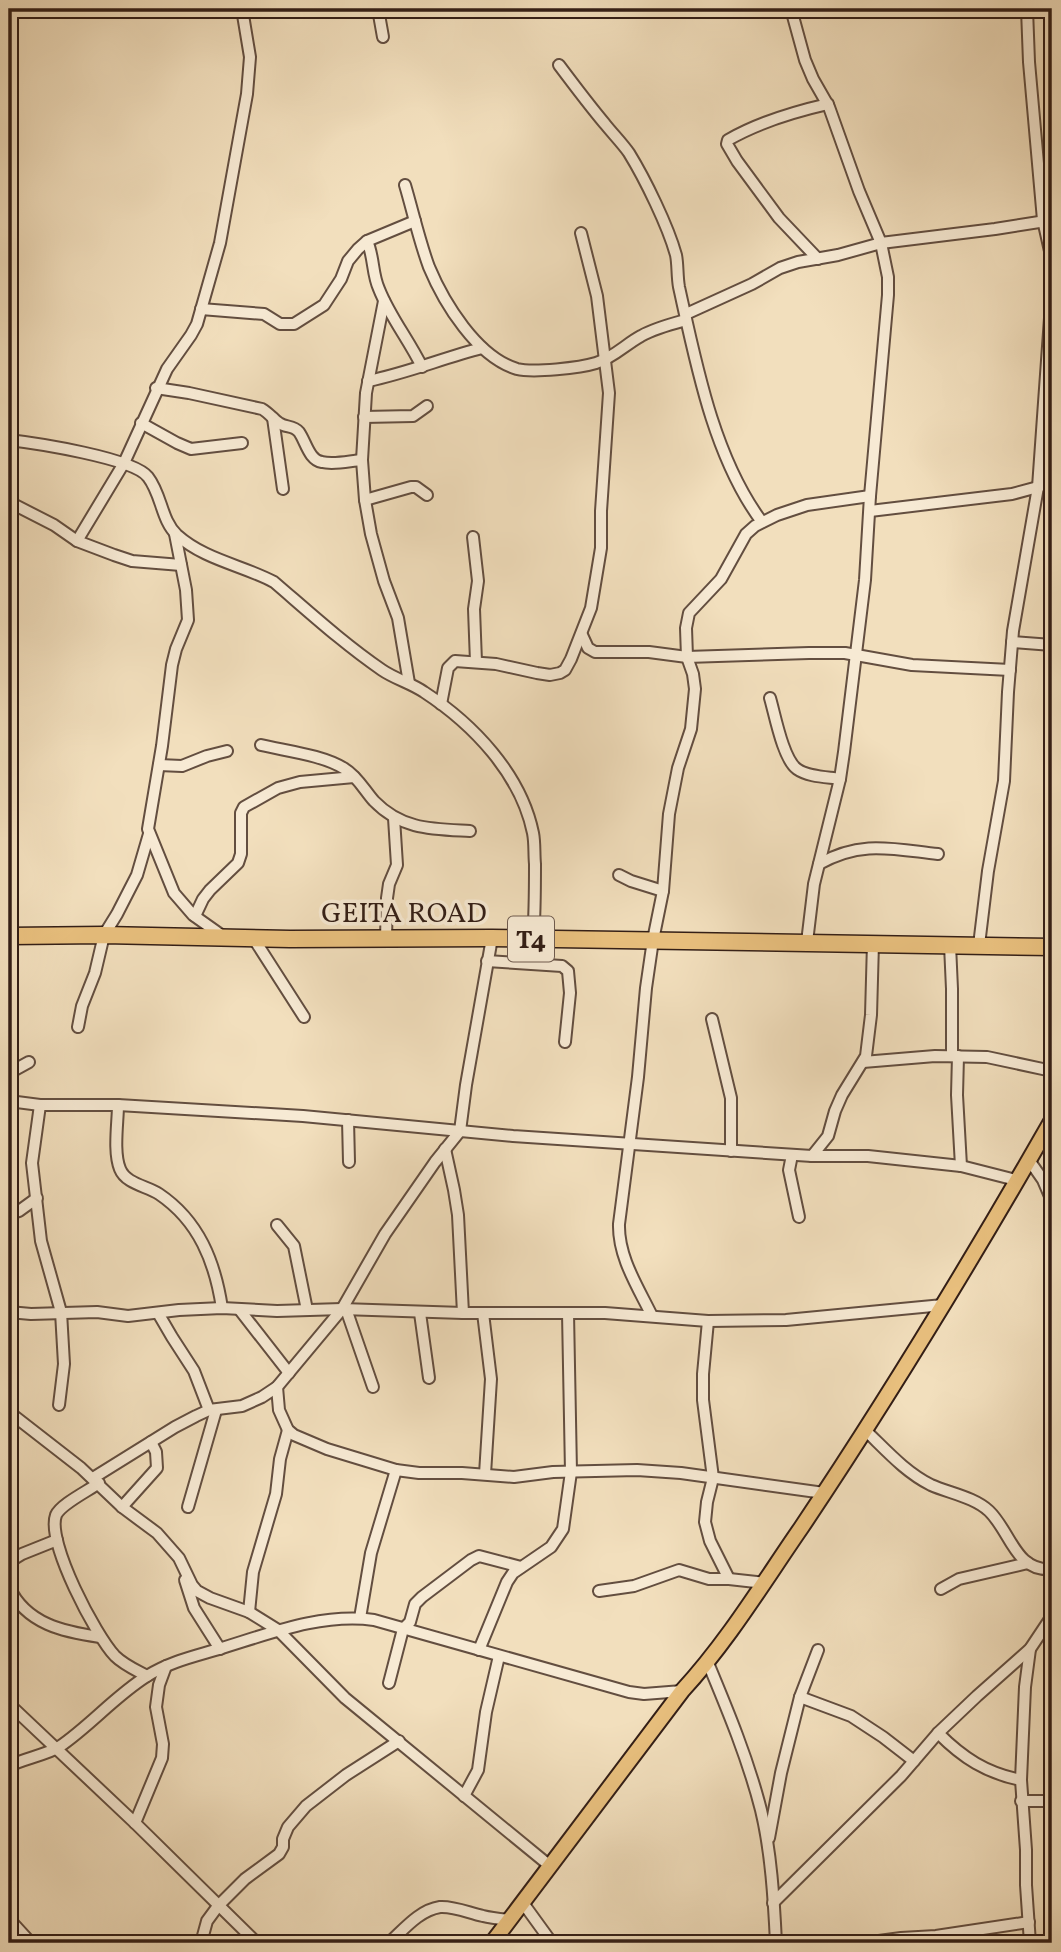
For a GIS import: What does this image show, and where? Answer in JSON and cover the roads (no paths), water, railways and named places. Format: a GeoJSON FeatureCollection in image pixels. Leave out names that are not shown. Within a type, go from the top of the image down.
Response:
{"type":"FeatureCollection","features":[{"type":"Feature","properties":{"kind":"highway","name":"GEITA ROAD"},"geometry":{"type":"LineString","coordinates":[[9,936],[104,935],[226,939],[492,938],[1052,947]]}},
{"type":"Feature","properties":{"kind":"main road"},"geometry":{"type":"LineString","coordinates":[[492,1943],[682,1691],[708,1663],[765,1583],[971,1262],[1052,1120]]}},
{"type":"Feature","properties":{"kind":"street"},"geometry":{"type":"LineString","coordinates":[[77,541],[124,463],[156,388],[191,335],[201,309],[220,243],[247,94],[250,57],[242,9]]}},
{"type":"Feature","properties":{"kind":"street"},"geometry":{"type":"LineString","coordinates":[[378,9],[383,37]]}},
{"type":"Feature","properties":{"kind":"street"},"geometry":{"type":"LineString","coordinates":[[791,9],[805,60],[828,104],[881,243],[887,270],[888,295],[865,580],[840,779],[814,884],[807,942]]}},
{"type":"Feature","properties":{"kind":"street"},"geometry":{"type":"LineString","coordinates":[[1027,9],[1028,53],[1052,260]]}},
{"type":"Feature","properties":{"kind":"street"},"geometry":{"type":"LineString","coordinates":[[559,65],[628,151],[651,195],[676,255],[678,282],[712,418],[740,489],[762,522]]}},
{"type":"Feature","properties":{"kind":"street"},"geometry":{"type":"LineString","coordinates":[[818,259],[779,218],[727,144],[728,140],[735,136],[773,120],[828,104]]}},
{"type":"Feature","properties":{"kind":"street"},"geometry":{"type":"LineString","coordinates":[[405,185],[430,268],[465,330],[482,348],[504,363],[529,371],[577,367],[604,360],[645,334],[686,317],[780,268],[881,243],[1048,220]]}},
{"type":"Feature","properties":{"kind":"street"},"geometry":{"type":"LineString","coordinates":[[201,309],[264,314],[280,324],[294,324],[324,305],[348,261],[367,241],[415,221]]}},
{"type":"Feature","properties":{"kind":"street"},"geometry":{"type":"LineString","coordinates":[[441,704],[448,668],[456,661],[550,675],[565,670],[582,635],[591,608],[601,548],[609,393],[597,296],[581,233]]}},
{"type":"Feature","properties":{"kind":"street"},"geometry":{"type":"LineString","coordinates":[[367,241],[372,269],[384,301],[422,367]]}},
{"type":"Feature","properties":{"kind":"street"},"geometry":{"type":"LineString","coordinates":[[979,945],[1004,780],[1012,642],[1038,487],[1052,290]]}},
{"type":"Feature","properties":{"kind":"street"},"geometry":{"type":"LineString","coordinates":[[384,301],[368,381],[362,460],[371,534],[380,569],[398,618],[409,683]]}},
{"type":"Feature","properties":{"kind":"street"},"geometry":{"type":"LineString","coordinates":[[368,381],[398,375],[482,348]]}},
{"type":"Feature","properties":{"kind":"street"},"geometry":{"type":"LineString","coordinates":[[156,388],[262,409],[279,423],[297,430],[315,459],[321,462],[362,460]]}},
{"type":"Feature","properties":{"kind":"street"},"geometry":{"type":"LineString","coordinates":[[364,418],[413,416],[427,407]]}},
{"type":"Feature","properties":{"kind":"street"},"geometry":{"type":"LineString","coordinates":[[273,418],[283,489]]}},
{"type":"Feature","properties":{"kind":"street"},"geometry":{"type":"LineString","coordinates":[[141,423],[191,449],[242,443]]}},
{"type":"Feature","properties":{"kind":"street"},"geometry":{"type":"LineString","coordinates":[[9,440],[100,457],[142,471],[155,488],[166,518],[176,534],[186,590],[188,621],[172,665],[159,765],[148,820],[149,835],[174,893],[195,916],[226,939]]}},
{"type":"Feature","properties":{"kind":"street"},"geometry":{"type":"LineString","coordinates":[[870,511],[1012,494],[1052,481]]}},
{"type":"Feature","properties":{"kind":"street"},"geometry":{"type":"LineString","coordinates":[[365,500],[411,487],[427,495]]}},
{"type":"Feature","properties":{"kind":"street"},"geometry":{"type":"LineString","coordinates":[[652,1316],[623,1254],[618,1239],[618,1224],[653,940],[663,891],[669,814],[678,768],[691,729],[695,690],[687,657],[686,628],[689,613],[721,579],[747,534],[762,522],[807,505],[870,496]]}},
{"type":"Feature","properties":{"kind":"street"},"geometry":{"type":"LineString","coordinates":[[9,502],[54,525],[77,541],[132,561],[181,565]]}},
{"type":"Feature","properties":{"kind":"street"},"geometry":{"type":"LineString","coordinates":[[176,534],[205,554],[274,582],[383,671],[409,683],[441,704],[468,727],[497,758],[512,780],[533,830],[536,898],[533,939]]}},
{"type":"Feature","properties":{"kind":"street"},"geometry":{"type":"LineString","coordinates":[[473,537],[478,581],[474,609],[476,662]]}},
{"type":"Feature","properties":{"kind":"street"},"geometry":{"type":"LineString","coordinates":[[582,635],[593,652],[649,652],[687,657],[855,654],[912,666],[1010,670]]}},
{"type":"Feature","properties":{"kind":"street"},"geometry":{"type":"LineString","coordinates":[[1012,642],[1052,645]]}},
{"type":"Feature","properties":{"kind":"street"},"geometry":{"type":"LineString","coordinates":[[770,698],[785,748],[794,767],[805,773],[840,779]]}},
{"type":"Feature","properties":{"kind":"street"},"geometry":{"type":"LineString","coordinates":[[261,745],[332,763],[348,771],[377,805],[394,818],[412,826],[470,831]]}},
{"type":"Feature","properties":{"kind":"street"},"geometry":{"type":"LineString","coordinates":[[159,765],[182,766],[227,751]]}},
{"type":"Feature","properties":{"kind":"street"},"geometry":{"type":"LineString","coordinates":[[195,916],[210,890],[238,863],[241,854],[241,813],[244,807],[278,788],[300,782],[354,777]]}},
{"type":"Feature","properties":{"kind":"street"},"geometry":{"type":"LineString","coordinates":[[386,938],[389,884],[397,865],[394,818]]}},
{"type":"Feature","properties":{"kind":"street"},"geometry":{"type":"LineString","coordinates":[[78,1027],[82,1006],[96,973],[104,935],[133,884],[149,835]]}},
{"type":"Feature","properties":{"kind":"street"},"geometry":{"type":"LineString","coordinates":[[819,864],[839,853],[872,847],[938,854]]}},
{"type":"Feature","properties":{"kind":"street"},"geometry":{"type":"LineString","coordinates":[[619,875],[663,891]]}},
{"type":"Feature","properties":{"kind":"street"},"geometry":{"type":"LineString","coordinates":[[147,1676],[115,1656],[100,1637],[65,1566],[57,1540],[56,1516],[62,1507],[96,1480],[174,1427],[213,1410],[242,1406],[277,1387],[344,1309],[385,1234],[444,1149],[460,1131],[492,938]]}},
{"type":"Feature","properties":{"kind":"street"},"geometry":{"type":"LineString","coordinates":[[254,939],[304,1017]]}},
{"type":"Feature","properties":{"kind":"street"},"geometry":{"type":"LineString","coordinates":[[812,1156],[828,1136],[842,1095],[863,1062],[868,1048],[873,943]]}},
{"type":"Feature","properties":{"kind":"street"},"geometry":{"type":"LineString","coordinates":[[950,944],[961,1166]]}},
{"type":"Feature","properties":{"kind":"street"},"geometry":{"type":"LineString","coordinates":[[487,961],[562,967],[568,971],[570,993],[565,1042]]}},
{"type":"Feature","properties":{"kind":"street"},"geometry":{"type":"LineString","coordinates":[[712,1019],[730,1098],[732,1151]]}},
{"type":"Feature","properties":{"kind":"street"},"geometry":{"type":"LineString","coordinates":[[863,1062],[935,1056],[987,1057],[1052,1071]]}},
{"type":"Feature","properties":{"kind":"street"},"geometry":{"type":"LineString","coordinates":[[9,1073],[29,1062]]}},
{"type":"Feature","properties":{"kind":"street"},"geometry":{"type":"LineString","coordinates":[[9,1101],[40,1105],[118,1105],[348,1119],[460,1131],[792,1155],[868,1156],[961,1166],[1016,1180]]}},
{"type":"Feature","properties":{"kind":"street"},"geometry":{"type":"LineString","coordinates":[[40,1105],[32,1163],[41,1241],[61,1312],[64,1352],[59,1405]]}},
{"type":"Feature","properties":{"kind":"street"},"geometry":{"type":"LineString","coordinates":[[118,1105],[118,1162],[121,1171],[127,1178],[167,1201],[197,1231],[215,1270],[222,1308]]}},
{"type":"Feature","properties":{"kind":"street"},"geometry":{"type":"LineString","coordinates":[[348,1119],[349,1162]]}},
{"type":"Feature","properties":{"kind":"street"},"geometry":{"type":"LineString","coordinates":[[444,1149],[458,1215],[463,1313]]}},
{"type":"Feature","properties":{"kind":"street"},"geometry":{"type":"LineString","coordinates":[[792,1155],[789,1170],[799,1217]]}},
{"type":"Feature","properties":{"kind":"street"},"geometry":{"type":"LineString","coordinates":[[1029,1160],[1043,1180],[1052,1202]]}},
{"type":"Feature","properties":{"kind":"street"},"geometry":{"type":"LineString","coordinates":[[9,1214],[19,1211],[37,1198]]}},
{"type":"Feature","properties":{"kind":"street"},"geometry":{"type":"LineString","coordinates":[[276,1225],[294,1246],[307,1310]]}},
{"type":"Feature","properties":{"kind":"street"},"geometry":{"type":"LineString","coordinates":[[9,1312],[97,1312],[128,1316],[222,1308],[344,1309],[568,1313],[708,1321],[786,1320],[943,1306]]}},
{"type":"Feature","properties":{"kind":"street"},"geometry":{"type":"LineString","coordinates":[[344,1309],[373,1387]]}},
{"type":"Feature","properties":{"kind":"street"},"geometry":{"type":"LineString","coordinates":[[239,1310],[289,1373]]}},
{"type":"Feature","properties":{"kind":"street"},"geometry":{"type":"LineString","coordinates":[[420,1312],[429,1378]]}},
{"type":"Feature","properties":{"kind":"street"},"geometry":{"type":"LineString","coordinates":[[159,1313],[194,1371],[213,1410],[188,1507]]}},
{"type":"Feature","properties":{"kind":"street"},"geometry":{"type":"LineString","coordinates":[[483,1313],[491,1379],[485,1474]]}},
{"type":"Feature","properties":{"kind":"street"},"geometry":{"type":"LineString","coordinates":[[479,1650],[507,1582],[513,1573],[551,1547],[559,1536],[564,1521],[571,1472],[568,1313]]}},
{"type":"Feature","properties":{"kind":"street"},"geometry":{"type":"LineString","coordinates":[[708,1321],[703,1400],[713,1478],[705,1522],[710,1541],[729,1579]]}},
{"type":"Feature","properties":{"kind":"street"},"geometry":{"type":"LineString","coordinates":[[277,1387],[279,1410],[288,1430],[298,1438],[396,1470],[514,1477],[553,1472],[637,1470],[824,1493]]}},
{"type":"Feature","properties":{"kind":"street"},"geometry":{"type":"LineString","coordinates":[[9,1412],[96,1480],[122,1507],[162,1539],[179,1558],[197,1591],[249,1612],[278,1630],[336,1690],[550,1866]]}},
{"type":"Feature","properties":{"kind":"street"},"geometry":{"type":"LineString","coordinates":[[249,1612],[253,1572],[273,1505],[280,1459],[288,1430]]}},
{"type":"Feature","properties":{"kind":"street"},"geometry":{"type":"LineString","coordinates":[[865,1430],[911,1474],[989,1511],[1028,1563],[1034,1568],[1051,1570]]}},
{"type":"Feature","properties":{"kind":"street"},"geometry":{"type":"LineString","coordinates":[[122,1507],[157,1468],[156,1452],[151,1442]]}},
{"type":"Feature","properties":{"kind":"street"},"geometry":{"type":"LineString","coordinates":[[360,1618],[371,1553],[396,1470]]}},
{"type":"Feature","properties":{"kind":"street"},"geometry":{"type":"LineString","coordinates":[[9,1562],[57,1540]]}},
{"type":"Feature","properties":{"kind":"street"},"geometry":{"type":"LineString","coordinates":[[389,1683],[403,1629],[410,1622],[412,1609],[422,1597],[475,1558],[483,1556],[522,1567]]}},
{"type":"Feature","properties":{"kind":"street"},"geometry":{"type":"LineString","coordinates":[[941,1589],[959,1579],[1028,1563]]}},
{"type":"Feature","properties":{"kind":"street"},"geometry":{"type":"LineString","coordinates":[[185,1570],[185,1582],[194,1608],[220,1648]]}},
{"type":"Feature","properties":{"kind":"street"},"geometry":{"type":"LineString","coordinates":[[599,1591],[634,1586],[679,1570],[709,1579],[765,1583]]}},
{"type":"Feature","properties":{"kind":"street"},"geometry":{"type":"LineString","coordinates":[[9,1587],[16,1600],[36,1619],[61,1629],[100,1637]]}},
{"type":"Feature","properties":{"kind":"street"},"geometry":{"type":"LineString","coordinates":[[773,1903],[914,1761],[938,1733],[1030,1649],[1052,1616]]}},
{"type":"Feature","properties":{"kind":"street"},"geometry":{"type":"LineString","coordinates":[[9,1766],[57,1749],[147,1676],[166,1666],[189,1656],[306,1624],[360,1618],[374,1620],[629,1692],[644,1694],[682,1691]]}},
{"type":"Feature","properties":{"kind":"street"},"geometry":{"type":"LineString","coordinates":[[1030,1649],[1025,1687],[1021,1780],[1030,1943]]}},
{"type":"Feature","properties":{"kind":"street"},"geometry":{"type":"LineString","coordinates":[[767,1847],[800,1697],[818,1650]]}},
{"type":"Feature","properties":{"kind":"street"},"geometry":{"type":"LineString","coordinates":[[464,1796],[478,1770],[485,1712],[499,1656]]}},
{"type":"Feature","properties":{"kind":"street"},"geometry":{"type":"LineString","coordinates":[[708,1663],[744,1752],[762,1812],[776,1943]]}},
{"type":"Feature","properties":{"kind":"street"},"geometry":{"type":"LineString","coordinates":[[135,1823],[162,1758],[163,1744],[156,1707],[159,1685],[166,1666]]}},
{"type":"Feature","properties":{"kind":"street"},"geometry":{"type":"LineString","coordinates":[[800,1697],[850,1716],[914,1761]]}},
{"type":"Feature","properties":{"kind":"street"},"geometry":{"type":"LineString","coordinates":[[9,1704],[257,1943]]}},
{"type":"Feature","properties":{"kind":"street"},"geometry":{"type":"LineString","coordinates":[[938,1733],[970,1762],[985,1770],[1021,1780]]}},
{"type":"Feature","properties":{"kind":"street"},"geometry":{"type":"LineString","coordinates":[[201,1943],[207,1921],[218,1906],[245,1879],[279,1854],[288,1827],[306,1806],[346,1775],[399,1741]]}},
{"type":"Feature","properties":{"kind":"street"},"geometry":{"type":"LineString","coordinates":[[1021,1801],[1052,1801]]}},
{"type":"Feature","properties":{"kind":"street"},"geometry":{"type":"LineString","coordinates":[[523,1903],[552,1943]]}},
{"type":"Feature","properties":{"kind":"street"},"geometry":{"type":"LineString","coordinates":[[391,1941],[410,1922],[441,1907],[510,1920]]}},
{"type":"Feature","properties":{"kind":"street"},"geometry":{"type":"LineString","coordinates":[[9,1919],[31,1943]]}},
{"type":"Feature","properties":{"kind":"street"},"geometry":{"type":"LineString","coordinates":[[864,1943],[1029,1922]]}}]}
